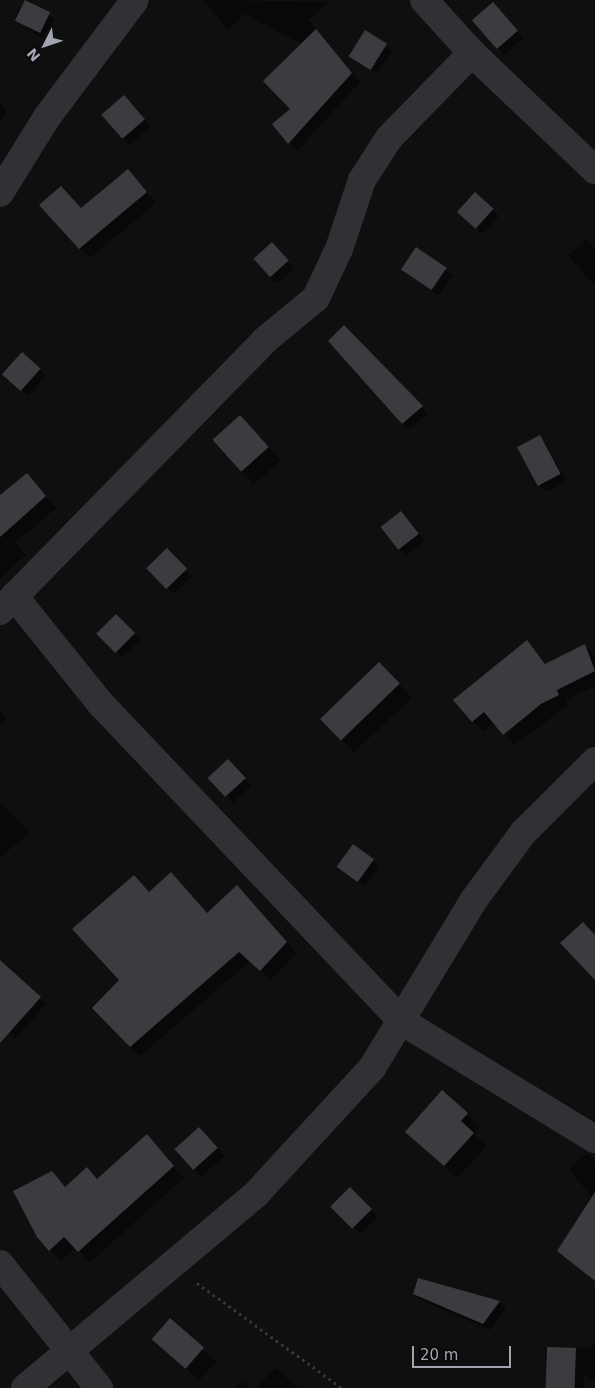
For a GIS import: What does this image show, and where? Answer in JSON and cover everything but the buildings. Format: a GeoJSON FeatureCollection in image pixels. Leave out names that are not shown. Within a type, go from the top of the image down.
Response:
{"type":"FeatureCollection","features":[{"type":"Feature","properties":{"kind":"street"},"geometry":{"type":"LineString","coordinates":[[0,193],[48,116],[135,0]]}},
{"type":"Feature","properties":{"kind":"street"},"geometry":{"type":"LineString","coordinates":[[424,0],[472,54],[595,170]]}},
{"type":"Feature","properties":{"kind":"street"},"geometry":{"type":"LineString","coordinates":[[472,54],[389,138],[367,173],[316,298],[264,341],[7,604],[403,1022],[595,1139]]}},
{"type":"Feature","properties":{"kind":"street"},"geometry":{"type":"LineString","coordinates":[[25,1388],[70,1353],[169,1263],[258,1193],[372,1068],[403,1022],[473,901],[506,856],[595,761]]}},
{"type":"Feature","properties":{"kind":"street"},"geometry":{"type":"LineString","coordinates":[[0,1264],[99,1388]]}},
{"type":"Feature","properties":{"kind":"path"},"geometry":{"type":"LineString","coordinates":[[169,1263],[342,1388]]}}]}
